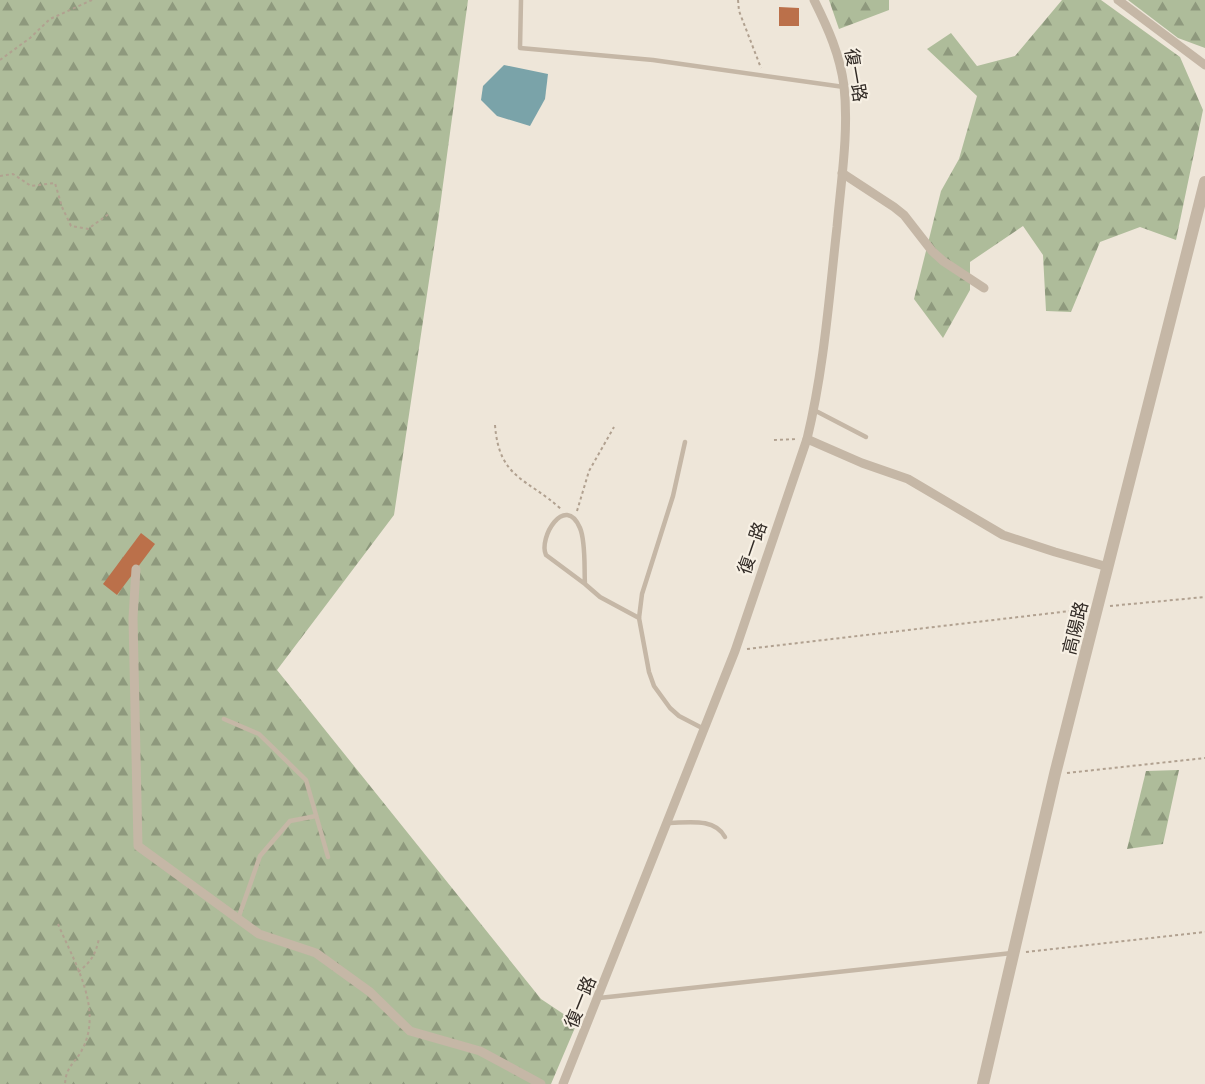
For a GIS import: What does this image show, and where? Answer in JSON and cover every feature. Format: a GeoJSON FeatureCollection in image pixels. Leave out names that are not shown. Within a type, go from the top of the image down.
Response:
{"type":"FeatureCollection","features":[{"type":"Feature","properties":{"kind":"street","name":"復一路"},"geometry":{"type":"LineString","coordinates":[[563,1084],[735,651],[807,439],[814,410],[826,337],[845,120],[844,87],[836,50],[814,0]]}},
{"type":"Feature","properties":{"kind":"street"},"geometry":{"type":"LineString","coordinates":[[1118,0],[1205,65]]}},
{"type":"Feature","properties":{"kind":"street"},"geometry":{"type":"LineString","coordinates":[[842,172],[904,215],[932,251],[984,288]]}},
{"type":"Feature","properties":{"kind":"street","name":"高陽路"},"geometry":{"type":"LineString","coordinates":[[983,1084],[1055,774],[1205,182]]}},
{"type":"Feature","properties":{"kind":"street"},"geometry":{"type":"LineString","coordinates":[[807,439],[862,464],[909,479],[1003,535],[1108,567]]}},
{"type":"Feature","properties":{"kind":"street"},"geometry":{"type":"LineString","coordinates":[[136,569],[133,618],[138,846],[259,934],[316,953],[370,992],[410,1031],[480,1051],[541,1084]]}},
{"type":"Feature","properties":{"kind":"lane"},"geometry":{"type":"LineString","coordinates":[[521,0],[520,48],[653,60],[844,87]]}},
{"type":"Feature","properties":{"kind":"lane"},"geometry":{"type":"LineString","coordinates":[[814,410],[866,437]]}},
{"type":"Feature","properties":{"kind":"lane"},"geometry":{"type":"LineString","coordinates":[[684,442],[673,496],[642,594],[639,618],[649,672],[654,686],[679,716],[704,729]]}},
{"type":"Feature","properties":{"kind":"lane"},"geometry":{"type":"LineString","coordinates":[[585,584],[580,528],[568,515],[559,517],[544,546],[546,555],[600,597],[639,618]]}},
{"type":"Feature","properties":{"kind":"lane"},"geometry":{"type":"LineString","coordinates":[[224,719],[259,734],[306,780],[328,857]]}},
{"type":"Feature","properties":{"kind":"lane"},"geometry":{"type":"LineString","coordinates":[[238,919],[260,856],[290,821],[316,816]]}},
{"type":"Feature","properties":{"kind":"lane"},"geometry":{"type":"LineString","coordinates":[[668,823],[709,824],[721,831],[725,837]]}},
{"type":"Feature","properties":{"kind":"lane"},"geometry":{"type":"LineString","coordinates":[[599,998],[1014,953]]}},
{"type":"Feature","properties":{"kind":"path"},"geometry":{"type":"LineString","coordinates":[[0,60],[30,38],[50,19],[92,0]]}},
{"type":"Feature","properties":{"kind":"path"},"geometry":{"type":"LineString","coordinates":[[738,0],[739,11],[751,46],[765,76]]}},
{"type":"Feature","properties":{"kind":"path"},"geometry":{"type":"LineString","coordinates":[[0,176],[13,174],[32,186],[55,183],[62,207],[71,226],[87,228],[110,213]]}},
{"type":"Feature","properties":{"kind":"path"},"geometry":{"type":"LineString","coordinates":[[495,425],[500,456],[507,466],[516,477],[539,491],[568,515]]}},
{"type":"Feature","properties":{"kind":"path"},"geometry":{"type":"LineString","coordinates":[[574,519],[589,471],[614,427]]}},
{"type":"Feature","properties":{"kind":"path"},"geometry":{"type":"LineString","coordinates":[[774,440],[807,439]]}},
{"type":"Feature","properties":{"kind":"path"},"geometry":{"type":"LineString","coordinates":[[735,651],[1099,607],[1205,597]]}},
{"type":"Feature","properties":{"kind":"path"},"geometry":{"type":"LineString","coordinates":[[1055,774],[1205,758]]}},
{"type":"Feature","properties":{"kind":"path"},"geometry":{"type":"LineString","coordinates":[[58,924],[88,999],[89,1025],[83,1047],[68,1068],[65,1084]]}},
{"type":"Feature","properties":{"kind":"path"},"geometry":{"type":"LineString","coordinates":[[1014,953],[1205,932]]}},
{"type":"Feature","properties":{"kind":"path"},"geometry":{"type":"LineString","coordinates":[[78,972],[90,963],[97,952],[99,938]]}},
{"type":"Feature","properties":{"kind":"green space"},"geometry":{"type":"Polygon","coordinates":[[[0,0],[468,0],[394,515],[277,670],[541,999],[577,1023],[551,1084],[0,1084],[0,0]]]}},
{"type":"Feature","properties":{"kind":"green space"},"geometry":{"type":"Polygon","coordinates":[[[829,0],[889,0],[889,10],[839,29],[829,0]]]}},
{"type":"Feature","properties":{"kind":"green space"},"geometry":{"type":"Polygon","coordinates":[[[1062,0],[1101,0],[1180,57],[1203,110],[1176,240],[1140,227],[1100,242],[1071,312],[1046,311],[1043,255],[1023,226],[970,262],[970,290],[943,338],[914,299],[941,191],[959,159],[977,96],[927,49],[951,33],[977,66],[1015,56],[1062,0]]]}},
{"type":"Feature","properties":{"kind":"green space"},"geometry":{"type":"Polygon","coordinates":[[[1128,0],[1205,0],[1205,48],[1178,38],[1128,0]]]}},
{"type":"Feature","properties":{"kind":"green space"},"geometry":{"type":"Polygon","coordinates":[[[1179,770],[1163,844],[1127,849],[1146,771],[1179,770]]]}},
{"type":"Feature","properties":{"kind":"water"},"geometry":{"type":"Polygon","coordinates":[[[504,65],[548,74],[545,99],[530,126],[497,116],[481,100],[483,86],[504,65]]]}},
{"type":"Feature","properties":{"kind":"building"},"geometry":{"type":"Polygon","coordinates":[[[779,7],[799,8],[799,26],[779,26],[779,7]]]}},
{"type":"Feature","properties":{"kind":"building"},"geometry":{"type":"Polygon","coordinates":[[[141,533],[155,544],[117,595],[103,584],[141,533]]]}}]}
